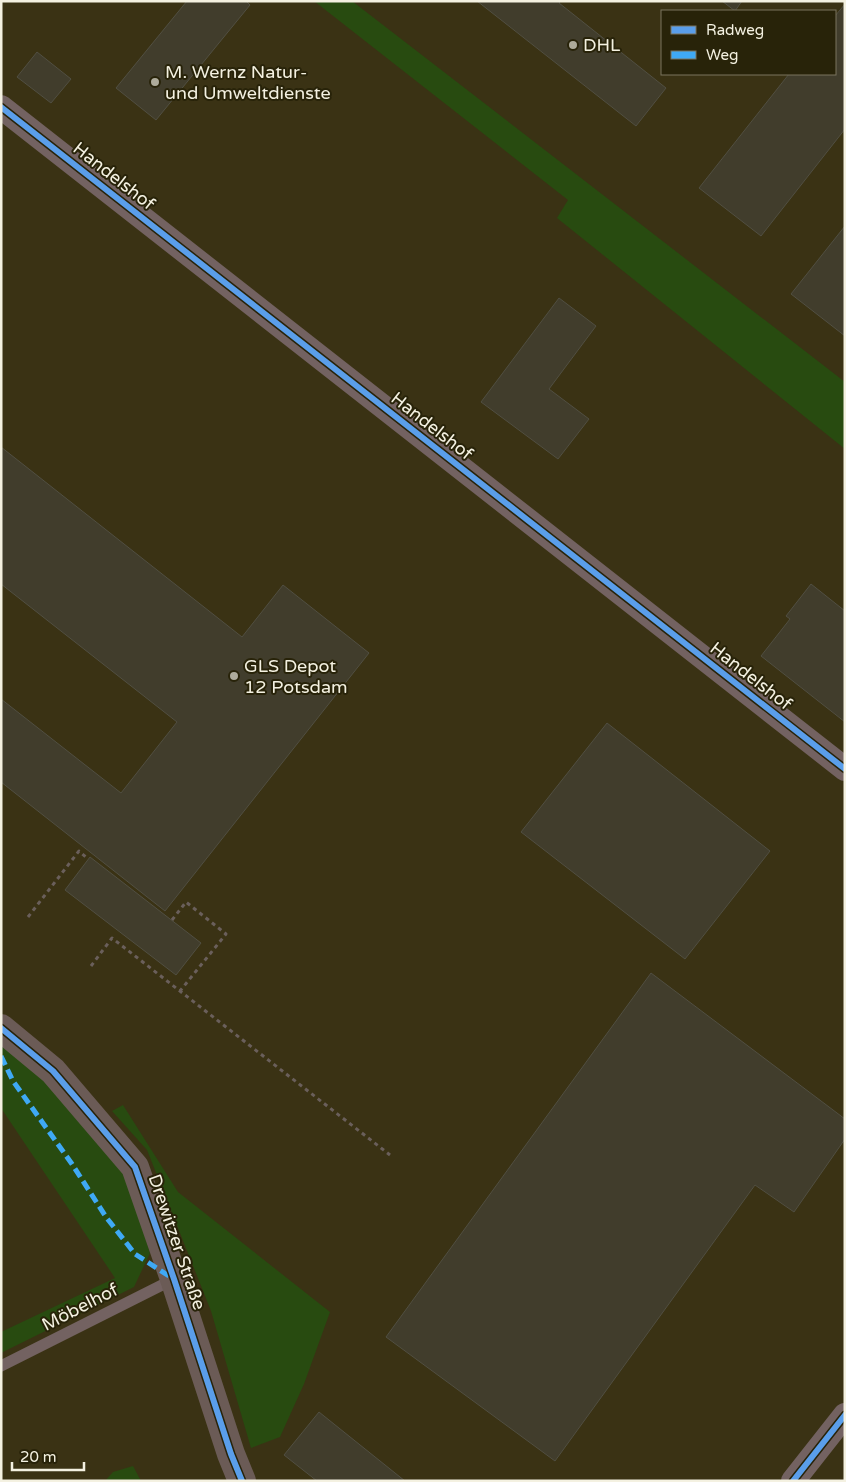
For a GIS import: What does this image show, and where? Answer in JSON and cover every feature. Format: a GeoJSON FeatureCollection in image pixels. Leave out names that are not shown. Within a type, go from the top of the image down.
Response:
{"type":"FeatureCollection","features":[{"type":"Feature","properties":{"kind":"street","name":"Handelshof"},"geometry":{"type":"LineString","coordinates":[[1,107],[845,769]]}},
{"type":"Feature","properties":{"kind":"street","name":"Drewitzer Straße"},"geometry":{"type":"LineString","coordinates":[[1,1028],[53,1071],[135,1167],[231,1454],[242,1481]]}},
{"type":"Feature","properties":{"kind":"street"},"geometry":{"type":"LineString","coordinates":[[793,1481],[845,1415]]}},
{"type":"Feature","properties":{"kind":"lane","name":"Möbelhof"},"geometry":{"type":"LineString","coordinates":[[1,1366],[174,1279]]}},
{"type":"Feature","properties":{"kind":"path"},"geometry":{"type":"LineString","coordinates":[[28,917],[79,851],[88,859]]}},
{"type":"Feature","properties":{"kind":"path"},"geometry":{"type":"LineString","coordinates":[[172,920],[186,902],[226,934],[180,991]]}},
{"type":"Feature","properties":{"kind":"path"},"geometry":{"type":"LineString","coordinates":[[91,966],[112,938],[390,1155]]}},
{"type":"Feature","properties":{"kind":"shaded area"},"geometry":{"type":"Polygon","coordinates":[[[1,1],[845,1],[845,1481],[1,1481],[1,1]]]}},
{"type":"Feature","properties":{"kind":"green space"},"geometry":{"type":"Polygon","coordinates":[[[314,1],[352,1],[845,382],[845,449],[557,218],[568,200],[314,1]]]}},
{"type":"Feature","properties":{"kind":"green space"},"geometry":{"type":"Polygon","coordinates":[[[1,1040],[47,1080],[126,1173],[150,1253],[134,1287],[1,1353],[1,1332],[115,1278],[1,1108],[1,1040]]]}},
{"type":"Feature","properties":{"kind":"green space"},"geometry":{"type":"Polygon","coordinates":[[[123,1105],[178,1192],[330,1312],[304,1384],[280,1437],[251,1448],[211,1311],[147,1150],[112,1111],[123,1105]]]}},
{"type":"Feature","properties":{"kind":"green space"},"geometry":{"type":"Polygon","coordinates":[[[133,1466],[141,1481],[105,1481],[113,1472],[133,1466]]]}},
{"type":"Feature","properties":{"kind":"building"},"geometry":{"type":"Polygon","coordinates":[[[187,1],[246,1],[250,5],[156,120],[116,88],[187,1]]]}},
{"type":"Feature","properties":{"kind":"building","name":"DHL"},"geometry":{"type":"Polygon","coordinates":[[[477,1],[561,1],[559,3],[666,88],[636,126],[477,1]]]}},
{"type":"Feature","properties":{"kind":"building"},"geometry":{"type":"Polygon","coordinates":[[[722,1],[742,1],[734,10],[722,1]]]}},
{"type":"Feature","properties":{"kind":"building"},"geometry":{"type":"Polygon","coordinates":[[[845,4],[845,129],[761,236],[699,188],[788,75],[836,75],[836,15],[845,4]]]}},
{"type":"Feature","properties":{"kind":"building"},"geometry":{"type":"Polygon","coordinates":[[[37,52],[71,79],[51,103],[17,77],[37,52]]]}},
{"type":"Feature","properties":{"kind":"building"},"geometry":{"type":"Polygon","coordinates":[[[845,226],[845,336],[791,294],[845,226]]]}},
{"type":"Feature","properties":{"kind":"building"},"geometry":{"type":"Polygon","coordinates":[[[559,298],[596,326],[549,389],[589,419],[558,459],[481,402],[559,298]]]}},
{"type":"Feature","properties":{"kind":"building","name":"GLS Depot 12 Potsdam"},"geometry":{"type":"Polygon","coordinates":[[[1,447],[242,637],[283,585],[369,653],[165,911],[1,782],[1,699],[121,793],[177,722],[1,584],[1,447]]]}},
{"type":"Feature","properties":{"kind":"building"},"geometry":{"type":"Polygon","coordinates":[[[811,584],[845,611],[845,722],[761,656],[790,619],[786,616],[811,584]]]}},
{"type":"Feature","properties":{"kind":"building"},"geometry":{"type":"Polygon","coordinates":[[[607,723],[770,851],[685,959],[521,832],[607,723]]]}},
{"type":"Feature","properties":{"kind":"building"},"geometry":{"type":"Polygon","coordinates":[[[90,857],[201,943],[176,975],[65,890],[90,857]]]}},
{"type":"Feature","properties":{"kind":"building"},"geometry":{"type":"Polygon","coordinates":[[[651,973],[845,1119],[845,1139],[794,1212],[755,1185],[555,1461],[386,1337],[651,973]]]}},
{"type":"Feature","properties":{"kind":"building"},"geometry":{"type":"Polygon","coordinates":[[[319,1412],[405,1481],[317,1481],[284,1455],[319,1412]]]}},
{"type":"Feature","properties":{"kind":"marked path"},"geometry":{"type":"LineString","coordinates":[[1,1056],[13,1081],[72,1164],[106,1217],[135,1254],[172,1278]]}},
{"type":"Feature","properties":{"kind":"cycle path"},"geometry":{"type":"LineString","coordinates":[[1,107],[845,769]]}},
{"type":"Feature","properties":{"kind":"cycle path"},"geometry":{"type":"LineString","coordinates":[[1,1028],[53,1071],[135,1167],[231,1454],[242,1481]]}},
{"type":"Feature","properties":{"kind":"cycle path"},"geometry":{"type":"LineString","coordinates":[[793,1481],[845,1415]]}},
{"type":"Feature","properties":{"kind":"place","name":"DHL"},"geometry":{"type":"Point","coordinates":[573,45]}},
{"type":"Feature","properties":{"kind":"place","name":"M. Wernz Natur- und Umweltdienste"},"geometry":{"type":"Point","coordinates":[155,82]}},
{"type":"Feature","properties":{"kind":"place","name":"GLS Depot 12 Potsdam"},"geometry":{"type":"Point","coordinates":[234,676]}}]}
